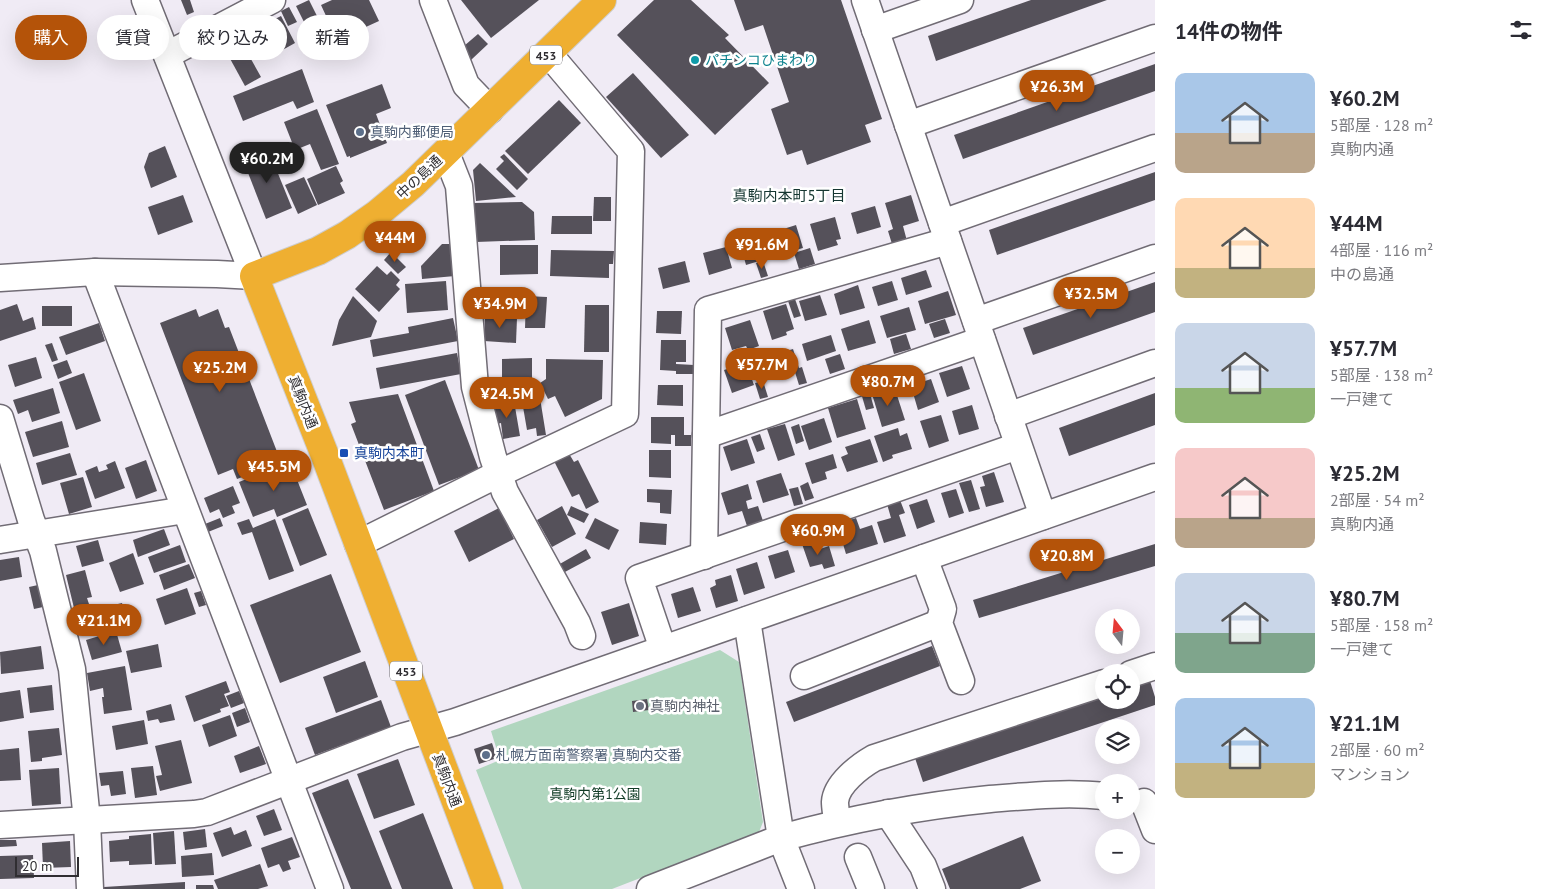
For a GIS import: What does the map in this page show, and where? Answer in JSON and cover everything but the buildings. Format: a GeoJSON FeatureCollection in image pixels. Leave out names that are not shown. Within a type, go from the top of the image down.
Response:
{"type":"FeatureCollection","features":[{"type":"Feature","properties":{"kind":"highway","name":"中の島通"},"geometry":{"type":"LineString","coordinates":[[254,276],[318,251],[362,225],[413,184],[602,0]]}},
{"type":"Feature","properties":{"kind":"highway","name":"真駒内通"},"geometry":{"type":"LineString","coordinates":[[254,276],[489,889]]}},
{"type":"Feature","properties":{"kind":"street","name":"真駒内通"},"geometry":{"type":"LineString","coordinates":[[145,0],[151,15]]}},
{"type":"Feature","properties":{"kind":"street"},"geometry":{"type":"LineString","coordinates":[[169,54],[272,0]]}},
{"type":"Feature","properties":{"kind":"street"},"geometry":{"type":"LineString","coordinates":[[433,0],[466,85],[490,110]]}},
{"type":"Feature","properties":{"kind":"street"},"geometry":{"type":"LineString","coordinates":[[865,0],[1043,516]]}},
{"type":"Feature","properties":{"kind":"street"},"geometry":{"type":"LineString","coordinates":[[875,30],[960,0]]}},
{"type":"Feature","properties":{"kind":"street"},"geometry":{"type":"LineString","coordinates":[[908,125],[1155,38]]}},
{"type":"Feature","properties":{"kind":"street"},"geometry":{"type":"LineString","coordinates":[[358,544],[498,474],[625,414],[631,151],[548,54]]}},
{"type":"Feature","properties":{"kind":"street","name":"真駒内通"},"geometry":{"type":"LineString","coordinates":[[169,60],[254,276]]}},
{"type":"Feature","properties":{"kind":"street"},"geometry":{"type":"LineString","coordinates":[[704,556],[708,310],[945,232],[1155,148]]}},
{"type":"Feature","properties":{"kind":"street"},"geometry":{"type":"LineString","coordinates":[[446,153],[459,186],[475,386],[498,474],[505,492],[578,623],[582,636]]}},
{"type":"Feature","properties":{"kind":"street"},"geometry":{"type":"LineString","coordinates":[[706,435],[979,331],[1155,258]]}},
{"type":"Feature","properties":{"kind":"street"},"geometry":{"type":"LineString","coordinates":[[0,278],[95,272],[254,276]]}},
{"type":"Feature","properties":{"kind":"street"},"geometry":{"type":"LineString","coordinates":[[95,272],[329,889]]}},
{"type":"Feature","properties":{"kind":"street"},"geometry":{"type":"LineString","coordinates":[[1008,416],[1155,364]]}},
{"type":"Feature","properties":{"kind":"street"},"geometry":{"type":"LineString","coordinates":[[0,418],[43,551],[72,669],[87,820],[90,889]]}},
{"type":"Feature","properties":{"kind":"street"},"geometry":{"type":"LineString","coordinates":[[663,649],[639,578],[1018,446]]}},
{"type":"Feature","properties":{"kind":"street"},"geometry":{"type":"LineString","coordinates":[[0,825],[207,812],[402,737],[455,722],[1155,477]]}},
{"type":"Feature","properties":{"kind":"street"},"geometry":{"type":"LineString","coordinates":[[0,540],[185,510]]}},
{"type":"Feature","properties":{"kind":"street"},"geometry":{"type":"LineString","coordinates":[[924,558],[943,609],[939,624],[962,682]]}},
{"type":"Feature","properties":{"kind":"street"},"geometry":{"type":"LineString","coordinates":[[747,620],[781,838],[801,889]]}},
{"type":"Feature","properties":{"kind":"street"},"geometry":{"type":"LineString","coordinates":[[804,676],[939,624]]}},
{"type":"Feature","properties":{"kind":"street"},"geometry":{"type":"LineString","coordinates":[[1140,671],[1155,666]]}},
{"type":"Feature","properties":{"kind":"street"},"geometry":{"type":"LineString","coordinates":[[837,823],[835,802],[837,795],[854,772],[874,758],[1095,686]]}},
{"type":"Feature","properties":{"kind":"street"},"geometry":{"type":"LineString","coordinates":[[650,889],[781,838],[837,823],[950,803],[1026,796],[1095,796]]}},
{"type":"Feature","properties":{"kind":"street"},"geometry":{"type":"LineString","coordinates":[[1144,802],[1155,830]]}},
{"type":"Feature","properties":{"kind":"street"},"geometry":{"type":"LineString","coordinates":[[888,813],[923,866],[932,889]]}},
{"type":"Feature","properties":{"kind":"street"},"geometry":{"type":"LineString","coordinates":[[858,857],[871,889]]}},
{"type":"Feature","properties":{"kind":"green space","name":"真駒内第1公園"},"geometry":{"type":"Polygon","coordinates":[[[720,650],[739,662],[763,822],[759,832],[612,889],[522,889],[476,770],[500,760],[491,731],[720,650]]]}},
{"type":"Feature","properties":{"kind":"place","name":"パチンコひまわり"},"geometry":{"type":"Point","coordinates":[695,60]}},
{"type":"Feature","properties":{"kind":"place","name":"真駒内郵便局"},"geometry":{"type":"Point","coordinates":[360,132]}},
{"type":"Feature","properties":{"kind":"place","name":"真駒内本町"},"geometry":{"type":"Point","coordinates":[344,453]}},
{"type":"Feature","properties":{"kind":"place","name":"真駒内神社"},"geometry":{"type":"Point","coordinates":[640,706]}},
{"type":"Feature","properties":{"kind":"place","name":"札幌方面南警察署 真駒内交番"},"geometry":{"type":"Point","coordinates":[486,755]}},
{"type":"Feature","properties":{"kind":"district","name":"真駒内本町5丁目"},"geometry":{"type":"Point","coordinates":[789,195]}}]}
